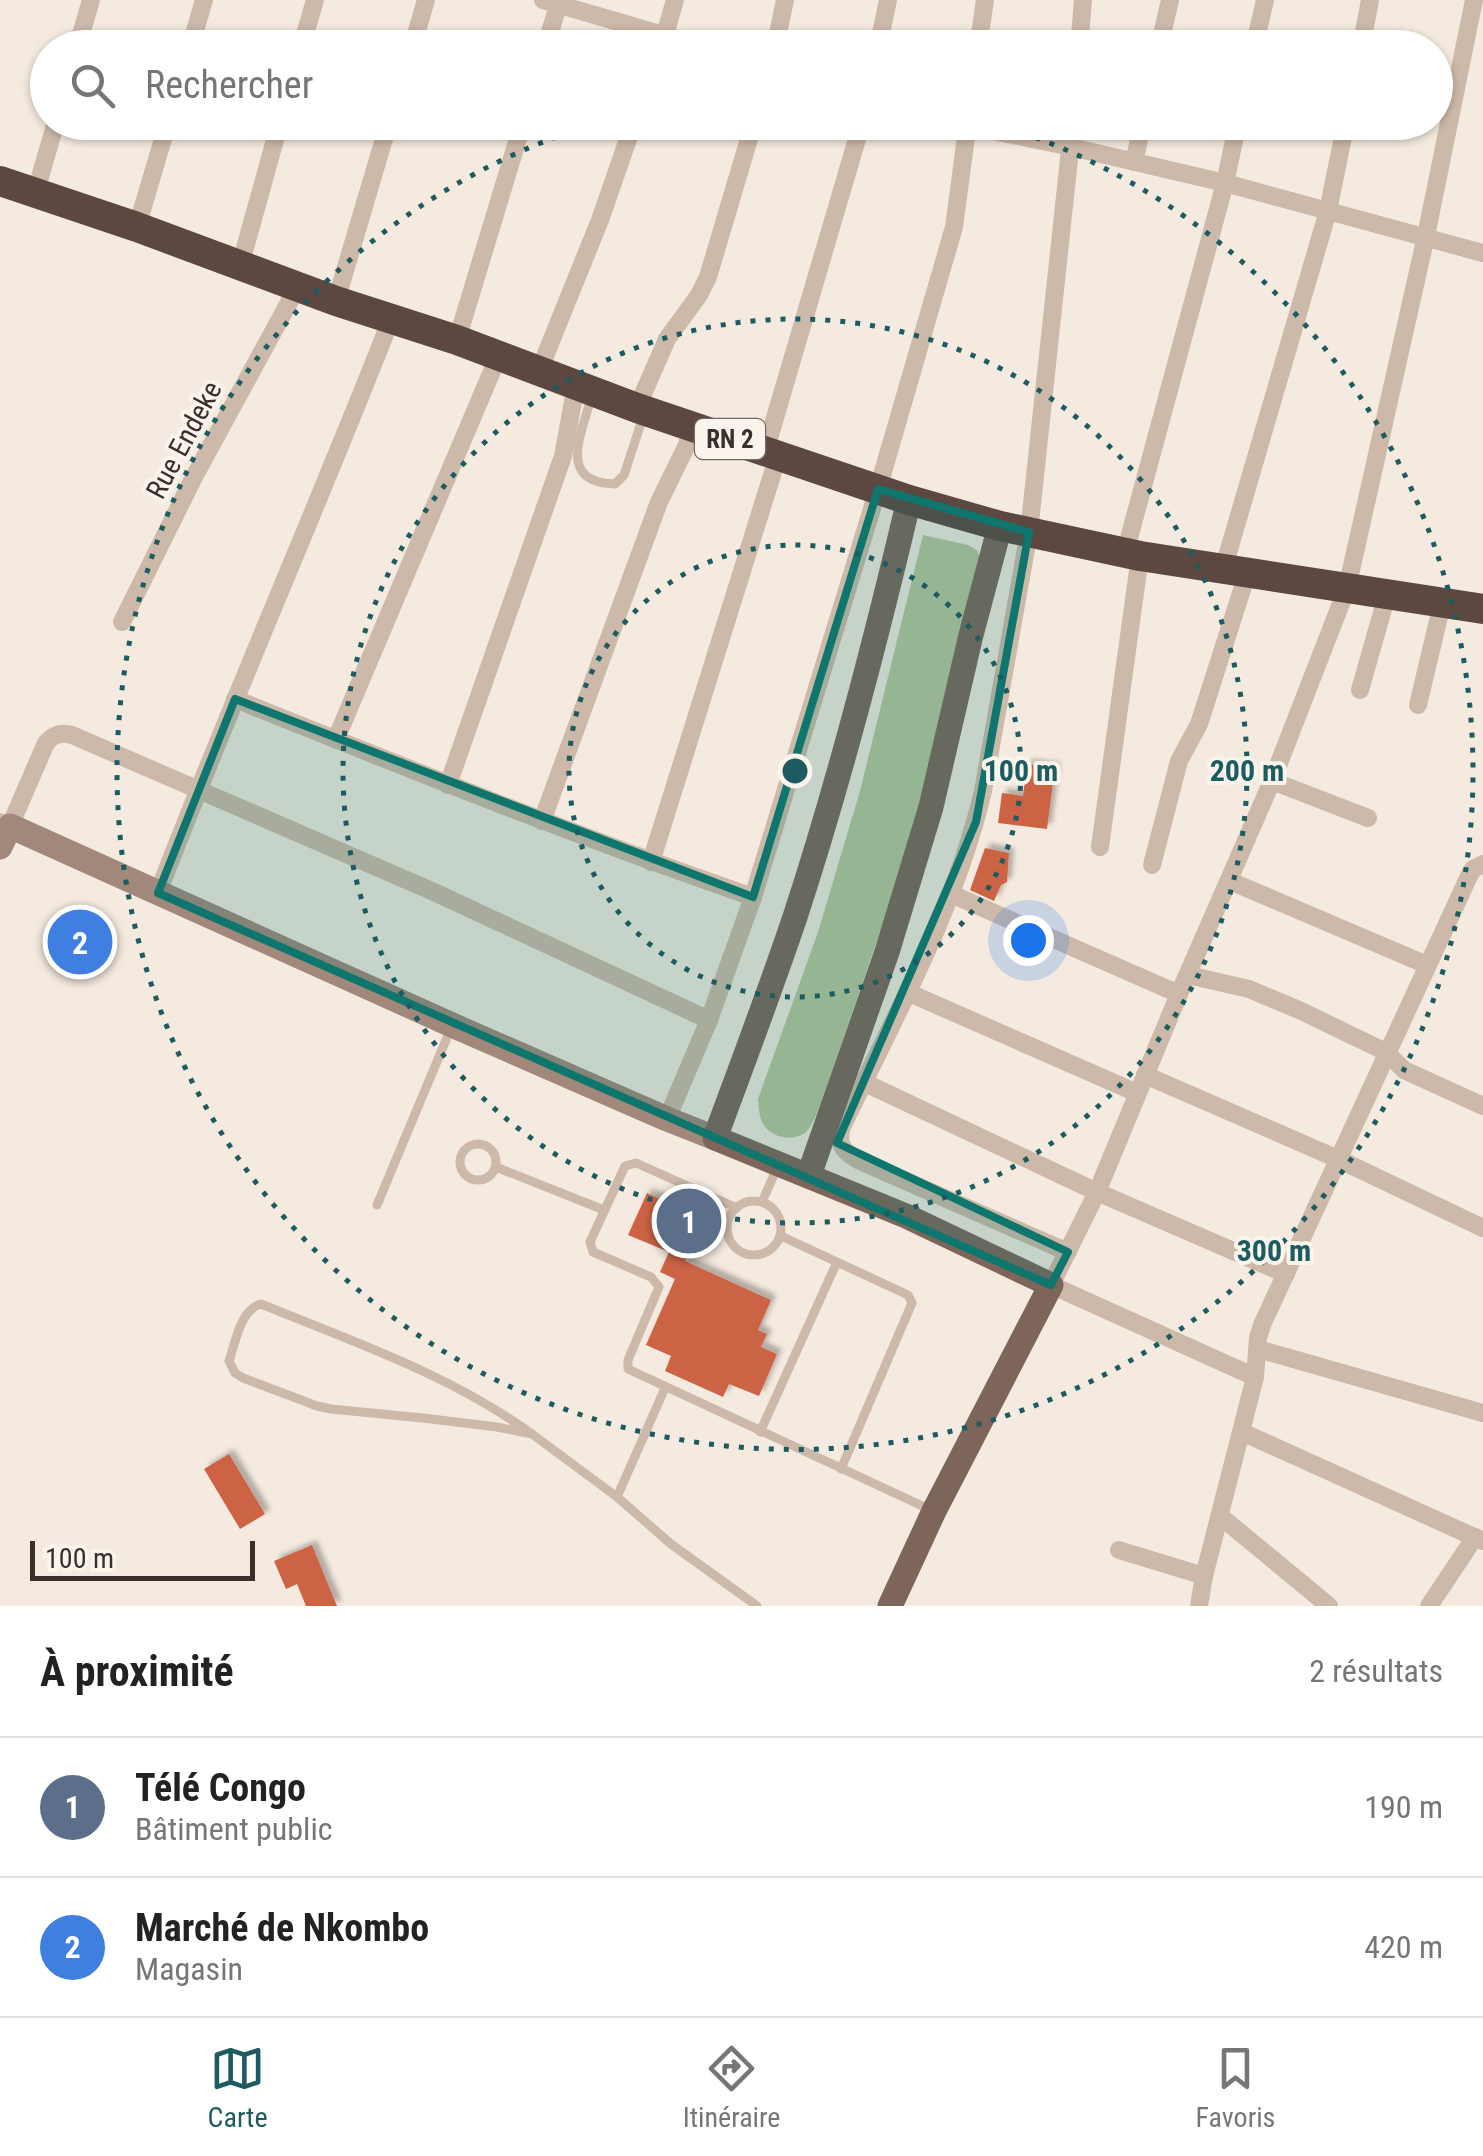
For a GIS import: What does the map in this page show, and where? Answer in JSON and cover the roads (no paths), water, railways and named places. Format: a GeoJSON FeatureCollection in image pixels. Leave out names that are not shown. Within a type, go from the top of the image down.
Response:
{"type":"FeatureCollection","features":[{"type":"Feature","properties":{"kind":"highway","name":"RN 2"},"geometry":{"type":"LineString","coordinates":[[0,182],[909,500],[1014,529],[1132,554],[1483,610]]}},
{"type":"Feature","properties":{"kind":"main road"},"geometry":{"type":"LineString","coordinates":[[890,1606],[934,1511],[1051,1285],[962,1241],[716,1138],[795,917],[876,636],[909,500]]}},
{"type":"Feature","properties":{"kind":"main road"},"geometry":{"type":"LineString","coordinates":[[808,1175],[886,952],[931,807],[971,635],[1014,529]]}},
{"type":"Feature","properties":{"kind":"street"},"geometry":{"type":"LineString","coordinates":[[82,30],[91,0]]}},
{"type":"Feature","properties":{"kind":"street"},"geometry":{"type":"LineString","coordinates":[[195,30],[204,0]]}},
{"type":"Feature","properties":{"kind":"street"},"geometry":{"type":"LineString","coordinates":[[307,30],[315,0]]}},
{"type":"Feature","properties":{"kind":"street"},"geometry":{"type":"LineString","coordinates":[[417,30],[426,0]]}},
{"type":"Feature","properties":{"kind":"street"},"geometry":{"type":"LineString","coordinates":[[666,30],[675,0]]}},
{"type":"Feature","properties":{"kind":"street"},"geometry":{"type":"LineString","coordinates":[[779,30],[785,0]]}},
{"type":"Feature","properties":{"kind":"street"},"geometry":{"type":"LineString","coordinates":[[882,30],[888,0]]}},
{"type":"Feature","properties":{"kind":"street"},"geometry":{"type":"LineString","coordinates":[[981,30],[985,0]]}},
{"type":"Feature","properties":{"kind":"street"},"geometry":{"type":"LineString","coordinates":[[1080,30],[1083,0]]}},
{"type":"Feature","properties":{"kind":"street"},"geometry":{"type":"LineString","coordinates":[[1164,30],[1170,0]]}},
{"type":"Feature","properties":{"kind":"street"},"geometry":{"type":"LineString","coordinates":[[1258,30],[1264,0]]}},
{"type":"Feature","properties":{"kind":"street"},"geometry":{"type":"LineString","coordinates":[[1364,30],[1370,0]]}},
{"type":"Feature","properties":{"kind":"street"},"geometry":{"type":"LineString","coordinates":[[1453,103],[1474,0]]}},
{"type":"Feature","properties":{"kind":"street"},"geometry":{"type":"LineString","coordinates":[[549,30],[554,1],[633,30]]}},
{"type":"Feature","properties":{"kind":"street"},"geometry":{"type":"LineString","coordinates":[[36,194],[51,140]]}},
{"type":"Feature","properties":{"kind":"street"},"geometry":{"type":"LineString","coordinates":[[137,227],[163,140]]}},
{"type":"Feature","properties":{"kind":"street"},"geometry":{"type":"LineString","coordinates":[[240,266],[275,140]]}},
{"type":"Feature","properties":{"kind":"street"},"geometry":{"type":"LineString","coordinates":[[336,300],[384,140]]}},
{"type":"Feature","properties":{"kind":"street"},"geometry":{"type":"LineString","coordinates":[[457,340],[518,140]]}},
{"type":"Feature","properties":{"kind":"street"},"geometry":{"type":"LineString","coordinates":[[539,372],[628,140]]}},
{"type":"Feature","properties":{"kind":"street"},"geometry":{"type":"LineString","coordinates":[[641,409],[667,339],[708,277],[749,140]]}},
{"type":"Feature","properties":{"kind":"street"},"geometry":{"type":"LineString","coordinates":[[651,862],[772,454],[857,140]]}},
{"type":"Feature","properties":{"kind":"street"},"geometry":{"type":"LineString","coordinates":[[667,1120],[709,1020],[753,896],[878,489],[954,228],[961,140]]}},
{"type":"Feature","properties":{"kind":"street"},"geometry":{"type":"LineString","coordinates":[[1037,140],[1226,183],[1483,253]]}},
{"type":"Feature","properties":{"kind":"street"},"geometry":{"type":"LineString","coordinates":[[1068,1252],[850,1156],[841,1145],[840,1134],[951,894],[984,791],[1014,529],[1071,140]]}},
{"type":"Feature","properties":{"kind":"street"},"geometry":{"type":"LineString","coordinates":[[1134,162],[1138,140]]}},
{"type":"Feature","properties":{"kind":"street"},"geometry":{"type":"LineString","coordinates":[[1100,846],[1132,554],[1234,140]]}},
{"type":"Feature","properties":{"kind":"street"},"geometry":{"type":"LineString","coordinates":[[1152,864],[1179,761],[1199,724],[1342,140]]}},
{"type":"Feature","properties":{"kind":"street"},"geometry":{"type":"LineString","coordinates":[[1255,1377],[1051,1285],[1097,1192],[1230,881],[1347,588],[1446,140]]}},
{"type":"Feature","properties":{"kind":"street","name":"Rue Endeke"},"geometry":{"type":"LineString","coordinates":[[122,622],[194,477],[298,286]]}},
{"type":"Feature","properties":{"kind":"street"},"geometry":{"type":"LineString","coordinates":[[158,894],[392,319]]}},
{"type":"Feature","properties":{"kind":"street"},"geometry":{"type":"LineString","coordinates":[[336,740],[498,356]]}},
{"type":"Feature","properties":{"kind":"street"},"geometry":{"type":"LineString","coordinates":[[448,785],[585,388]]}},
{"type":"Feature","properties":{"kind":"street"},"geometry":{"type":"LineString","coordinates":[[542,821],[659,502],[688,443],[688,424]]}},
{"type":"Feature","properties":{"kind":"street"},"geometry":{"type":"LineString","coordinates":[[1360,690],[1387,595]]}},
{"type":"Feature","properties":{"kind":"street"},"geometry":{"type":"LineString","coordinates":[[1418,705],[1442,604]]}},
{"type":"Feature","properties":{"kind":"street"},"geometry":{"type":"LineString","coordinates":[[236,698],[542,821],[753,896]]}},
{"type":"Feature","properties":{"kind":"street"},"geometry":{"type":"LineString","coordinates":[[709,1020],[434,892],[63,733],[46,742],[3,832],[158,894],[667,1120],[716,1138]]}},
{"type":"Feature","properties":{"kind":"street"},"geometry":{"type":"LineString","coordinates":[[1272,781],[1368,818]]}},
{"type":"Feature","properties":{"kind":"street"},"geometry":{"type":"LineString","coordinates":[[1199,1606],[1255,1377],[1262,1326],[1470,874],[1483,864]]}},
{"type":"Feature","properties":{"kind":"street"},"geometry":{"type":"LineString","coordinates":[[1230,881],[1427,965]]}},
{"type":"Feature","properties":{"kind":"street"},"geometry":{"type":"LineString","coordinates":[[951,894],[1179,994]]}},
{"type":"Feature","properties":{"kind":"street"},"geometry":{"type":"LineString","coordinates":[[1188,975],[1249,990],[1300,1010],[1386,1052],[1404,1070],[1483,1106]]}},
{"type":"Feature","properties":{"kind":"street"},"geometry":{"type":"LineString","coordinates":[[907,992],[1137,1093]]}},
{"type":"Feature","properties":{"kind":"street"},"geometry":{"type":"LineString","coordinates":[[1145,1075],[1338,1159],[1483,1228]]}},
{"type":"Feature","properties":{"kind":"street"},"geometry":{"type":"LineString","coordinates":[[863,1082],[1097,1192],[1286,1274]]}},
{"type":"Feature","properties":{"kind":"street"},"geometry":{"type":"LineString","coordinates":[[1258,1350],[1483,1413]]}},
{"type":"Feature","properties":{"kind":"street"},"geometry":{"type":"LineString","coordinates":[[1242,1432],[1479,1539],[1429,1606]]}},
{"type":"Feature","properties":{"kind":"street"},"geometry":{"type":"LineString","coordinates":[[1220,1516],[1329,1606]]}},
{"type":"Feature","properties":{"kind":"street"},"geometry":{"type":"LineString","coordinates":[[1118,1550],[1204,1576]]}},
{"type":"Feature","properties":{"kind":"lane"},"geometry":{"type":"LineString","coordinates":[[585,388],[577,464],[584,475],[605,484],[614,484],[624,475],[641,409]]}},
{"type":"Feature","properties":{"kind":"lane"},"geometry":{"type":"LineString","coordinates":[[377,1205],[452,1025]]}},
{"type":"Feature","properties":{"kind":"lane"},"geometry":{"type":"LineString","coordinates":[[471,1144],[486,1145],[494,1152],[496,1168],[485,1179],[470,1178],[462,1171],[460,1156],[471,1144]]}},
{"type":"Feature","properties":{"kind":"lane"},"geometry":{"type":"LineString","coordinates":[[736,1208],[636,1163],[624,1166],[590,1242],[593,1252],[651,1277],[658,1286],[628,1360],[628,1369],[934,1511]]}},
{"type":"Feature","properties":{"kind":"lane"},"geometry":{"type":"LineString","coordinates":[[762,1202],[780,1164]]}},
{"type":"Feature","properties":{"kind":"lane"},"geometry":{"type":"LineString","coordinates":[[496,1168],[604,1210]]}},
{"type":"Feature","properties":{"kind":"lane"},"geometry":{"type":"LineString","coordinates":[[762,1202],[780,1219],[780,1236],[766,1253],[743,1253],[728,1236],[728,1221],[736,1208],[762,1202]]}},
{"type":"Feature","properties":{"kind":"lane"},"geometry":{"type":"LineString","coordinates":[[780,1236],[908,1295],[912,1303],[841,1469]]}},
{"type":"Feature","properties":{"kind":"lane"},"geometry":{"type":"LineString","coordinates":[[760,1432],[836,1262]]}},
{"type":"Feature","properties":{"kind":"lane"},"geometry":{"type":"LineString","coordinates":[[532,1434],[317,1406],[243,1378],[235,1373],[229,1360],[248,1310],[262,1304],[389,1356],[486,1402],[532,1434],[617,1497],[671,1544],[757,1606]]}},
{"type":"Feature","properties":{"kind":"lane"},"geometry":{"type":"LineString","coordinates":[[617,1497],[665,1388]]}},
{"type":"Feature","properties":{"kind":"place","name":"Marché de Nkombo"},"geometry":{"type":"Point","coordinates":[80,942]}},
{"type":"Feature","properties":{"kind":"place","name":"Télé Congo"},"geometry":{"type":"Point","coordinates":[689,1221]}}]}
